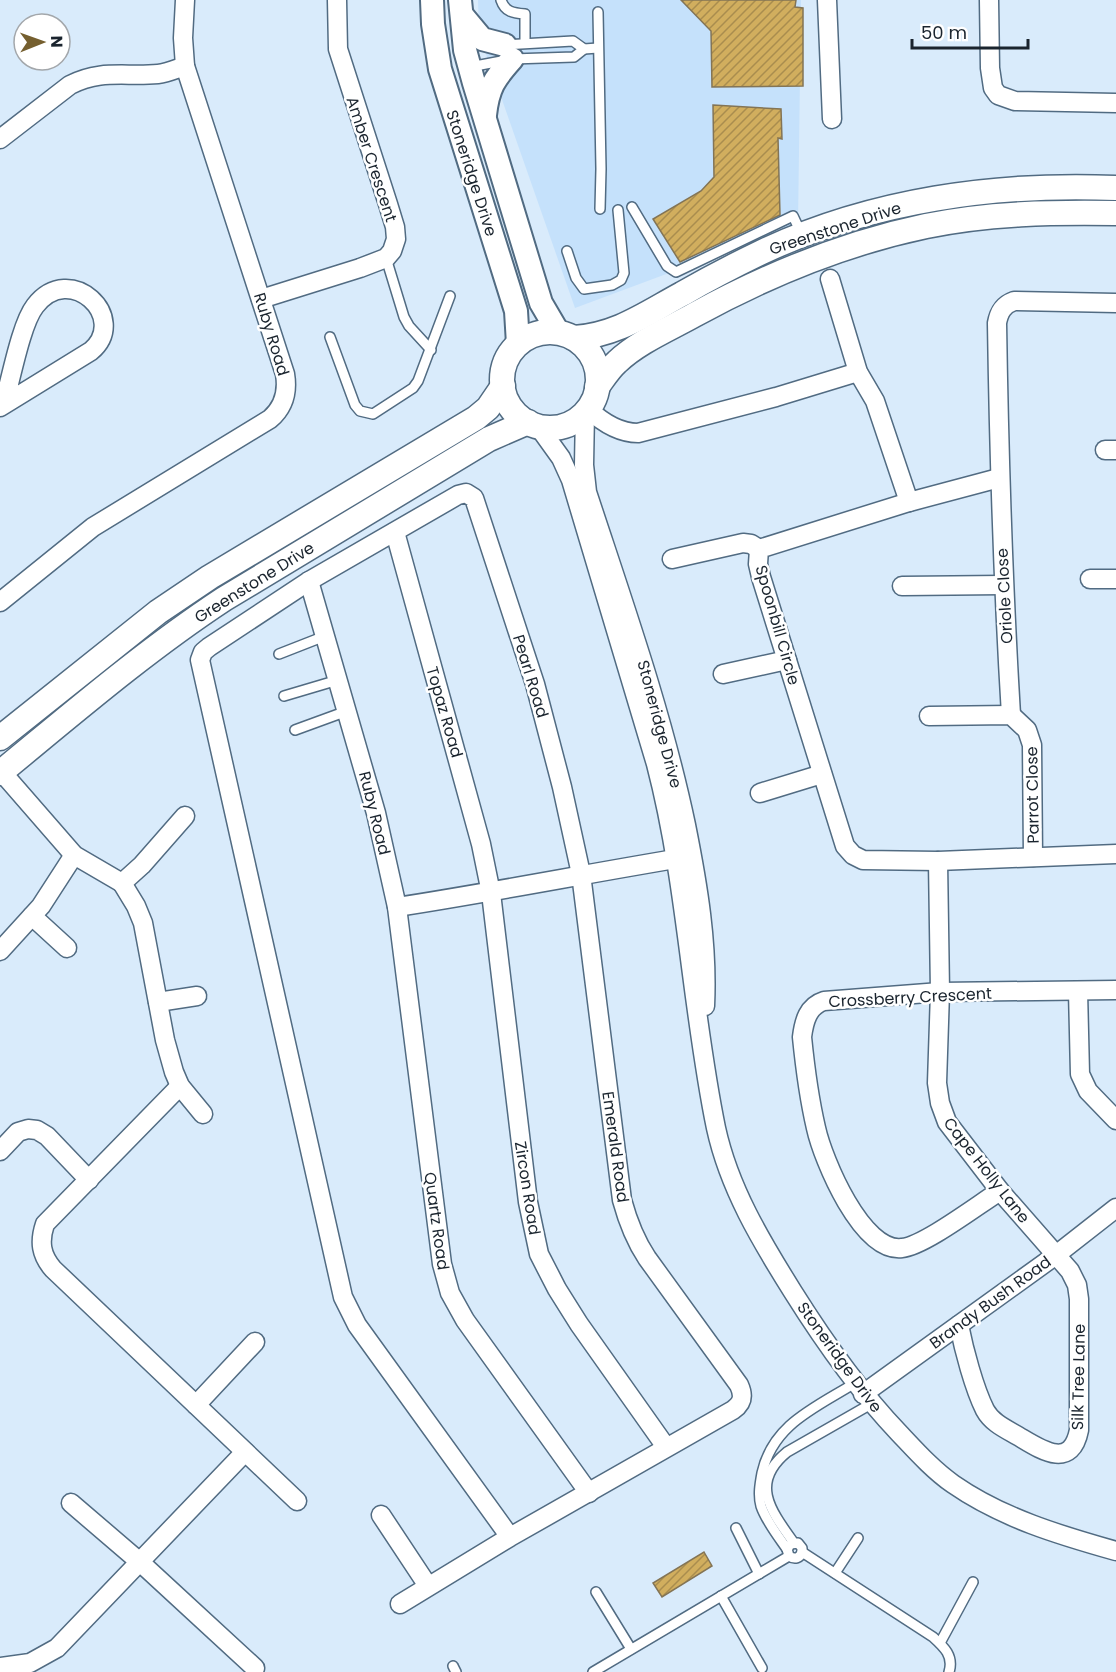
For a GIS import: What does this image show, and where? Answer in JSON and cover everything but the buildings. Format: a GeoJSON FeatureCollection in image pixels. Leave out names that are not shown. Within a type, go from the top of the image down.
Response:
{"type":"FeatureCollection","features":[{"type":"Feature","properties":{"kind":"main road","name":"Greenstone Drive"},"geometry":{"type":"LineString","coordinates":[[566,335],[593,337],[617,329],[718,274],[798,226],[862,216],[914,202],[960,194],[1034,187],[1116,188]]}},
{"type":"Feature","properties":{"kind":"main road","name":"Greenstone Drive"},"geometry":{"type":"LineString","coordinates":[[590,403],[617,362],[641,345],[716,303],[816,258],[883,237],[956,221],[1013,215],[1116,213]]}},
{"type":"Feature","properties":{"kind":"main road"},"geometry":{"type":"LineString","coordinates":[[548,332],[566,335],[586,348],[592,357],[597,372],[590,403],[566,425],[552,428],[533,424],[513,410],[505,396],[503,386],[505,363],[518,344],[534,334],[548,332]]}},
{"type":"Feature","properties":{"kind":"main road","name":"Greenstone Drive"},"geometry":{"type":"LineString","coordinates":[[0,738],[158,612],[210,577],[476,418],[488,408],[503,386]]}},
{"type":"Feature","properties":{"kind":"main road","name":"Greenstone Drive"},"geometry":{"type":"LineString","coordinates":[[0,771],[128,669],[206,611],[489,439],[533,424]]}},
{"type":"Feature","properties":{"kind":"street","name":"Ruby Road"},"geometry":{"type":"LineString","coordinates":[[0,602],[93,527],[276,413],[285,396],[287,386],[285,374],[185,66],[183,50],[185,0]]}},
{"type":"Feature","properties":{"kind":"street","name":"Amber Crescent"},"geometry":{"type":"LineString","coordinates":[[338,0],[336,34],[340,58],[395,227],[396,240],[392,251],[386,258]]}},
{"type":"Feature","properties":{"kind":"street","name":"Stoneridge Drive"},"geometry":{"type":"LineString","coordinates":[[432,0],[440,69],[516,311],[518,344]]}},
{"type":"Feature","properties":{"kind":"street"},"geometry":{"type":"LineString","coordinates":[[827,0],[832,118]]}},
{"type":"Feature","properties":{"kind":"street"},"geometry":{"type":"LineString","coordinates":[[989,0],[990,68],[993,88],[998,95],[1015,101],[1116,103]]}},
{"type":"Feature","properties":{"kind":"street"},"geometry":{"type":"LineString","coordinates":[[461,7],[478,36],[486,41],[514,49],[492,84],[485,118]]}},
{"type":"Feature","properties":{"kind":"street","name":"Stoneridge Drive"},"geometry":{"type":"LineString","coordinates":[[461,7],[473,53],[485,118],[541,303],[566,335]]}},
{"type":"Feature","properties":{"kind":"street"},"geometry":{"type":"LineString","coordinates":[[472,175],[474,143],[455,63],[458,52],[473,53]]}},
{"type":"Feature","properties":{"kind":"street"},"geometry":{"type":"LineString","coordinates":[[0,139],[70,85],[81,80],[98,75],[155,74],[185,66]]}},
{"type":"Feature","properties":{"kind":"street"},"geometry":{"type":"LineString","coordinates":[[261,299],[386,258]]}},
{"type":"Feature","properties":{"kind":"street"},"geometry":{"type":"LineString","coordinates":[[830,279],[858,372],[875,401],[909,502]]}},
{"type":"Feature","properties":{"kind":"street"},"geometry":{"type":"LineString","coordinates":[[63,288],[76,289],[86,295],[101,315],[104,326],[99,344],[2,405],[25,325],[34,306],[51,292],[63,288]]}},
{"type":"Feature","properties":{"kind":"street"},"geometry":{"type":"LineString","coordinates":[[999,478],[997,323],[1003,308],[1014,302],[1116,303]]}},
{"type":"Feature","properties":{"kind":"street"},"geometry":{"type":"LineString","coordinates":[[590,403],[601,421],[625,433],[638,434],[858,372]]}},
{"type":"Feature","properties":{"kind":"street","name":"Stoneridge Drive"},"geometry":{"type":"LineString","coordinates":[[590,403],[584,465],[587,492],[658,711],[684,857]]}},
{"type":"Feature","properties":{"kind":"street","name":"Stoneridge Drive"},"geometry":{"type":"LineString","coordinates":[[533,424],[561,458],[571,480],[667,806],[684,857],[699,886],[706,979],[702,1043],[716,1129],[741,1201],[764,1245],[801,1304],[863,1394],[939,1473],[986,1504],[1015,1518],[1116,1551]]}},
{"type":"Feature","properties":{"kind":"street","name":"Spoonbill Circle"},"geometry":{"type":"LineString","coordinates":[[999,478],[909,502],[759,549],[758,564],[761,577],[822,774],[846,846],[853,855],[869,861],[938,861],[1116,854]]}},
{"type":"Feature","properties":{"kind":"street","name":"Oriole Close"},"geometry":{"type":"LineString","coordinates":[[999,478],[1011,715]]}},
{"type":"Feature","properties":{"kind":"street","name":"Pearl Road"},"geometry":{"type":"LineString","coordinates":[[395,532],[458,495],[466,493],[474,498],[535,684],[562,787],[580,874]]}},
{"type":"Feature","properties":{"kind":"street"},"geometry":{"type":"LineString","coordinates":[[395,532],[309,581],[203,652],[200,660],[343,1297],[357,1325],[510,1537]]}},
{"type":"Feature","properties":{"kind":"street","name":"Topaz Road"},"geometry":{"type":"LineString","coordinates":[[395,532],[481,844],[491,893]]}},
{"type":"Feature","properties":{"kind":"street"},"geometry":{"type":"LineString","coordinates":[[672,559],[743,543],[751,544],[759,549]]}},
{"type":"Feature","properties":{"kind":"street"},"geometry":{"type":"LineString","coordinates":[[1090,579],[1116,579]]}},
{"type":"Feature","properties":{"kind":"street","name":"Ruby Road"},"geometry":{"type":"LineString","coordinates":[[309,581],[376,813],[397,907]]}},
{"type":"Feature","properties":{"kind":"street"},"geometry":{"type":"LineString","coordinates":[[902,586],[1003,585]]}},
{"type":"Feature","properties":{"kind":"street"},"geometry":{"type":"LineString","coordinates":[[723,674],[787,660]]}},
{"type":"Feature","properties":{"kind":"street"},"geometry":{"type":"LineString","coordinates":[[930,716],[1011,715]]}},
{"type":"Feature","properties":{"kind":"street","name":"Parrot Close"},"geometry":{"type":"LineString","coordinates":[[1011,715],[1027,730],[1032,746],[1033,857]]}},
{"type":"Feature","properties":{"kind":"street"},"geometry":{"type":"LineString","coordinates":[[0,771],[74,855],[122,883],[136,906],[143,923],[165,1040],[180,1086],[203,1114]]}},
{"type":"Feature","properties":{"kind":"street"},"geometry":{"type":"LineString","coordinates":[[760,793],[822,774]]}},
{"type":"Feature","properties":{"kind":"street"},"geometry":{"type":"LineString","coordinates":[[122,883],[142,865],[185,816]]}},
{"type":"Feature","properties":{"kind":"street"},"geometry":{"type":"LineString","coordinates":[[0,951],[55,887],[74,855]]}},
{"type":"Feature","properties":{"kind":"street"},"geometry":{"type":"LineString","coordinates":[[397,907],[491,893],[580,874],[684,857]]}},
{"type":"Feature","properties":{"kind":"street","name":"Cape Holly Lane"},"geometry":{"type":"LineString","coordinates":[[938,861],[940,992],[937,1083],[940,1103],[947,1122],[1000,1191],[1056,1255]]}},
{"type":"Feature","properties":{"kind":"street","name":"Emerald Road"},"geometry":{"type":"LineString","coordinates":[[580,874],[622,1200],[628,1221],[646,1258],[739,1385],[742,1396],[739,1406],[666,1447]]}},
{"type":"Feature","properties":{"kind":"street","name":"Zircon Road"},"geometry":{"type":"LineString","coordinates":[[491,893],[528,1202],[539,1254],[579,1324],[666,1447]]}},
{"type":"Feature","properties":{"kind":"street","name":"Quartz Road"},"geometry":{"type":"LineString","coordinates":[[397,907],[446,1281],[455,1304],[465,1320],[589,1492]]}},
{"type":"Feature","properties":{"kind":"street"},"geometry":{"type":"LineString","coordinates":[[32,916],[67,948]]}},
{"type":"Feature","properties":{"kind":"street","name":"Crossberry Crescent"},"geometry":{"type":"LineString","coordinates":[[1000,1191],[921,1242],[907,1247],[893,1248],[878,1240],[866,1229],[839,1187],[822,1149],[816,1128],[802,1037],[810,1011],[824,1001],[940,992],[1116,990]]}},
{"type":"Feature","properties":{"kind":"street"},"geometry":{"type":"LineString","coordinates":[[1078,991],[1080,1074],[1088,1091],[1116,1120]]}},
{"type":"Feature","properties":{"kind":"street"},"geometry":{"type":"LineString","coordinates":[[158,1002],[197,996]]}},
{"type":"Feature","properties":{"kind":"street"},"geometry":{"type":"LineString","coordinates":[[180,1086],[45,1224],[41,1236],[41,1247],[45,1260],[297,1501]]}},
{"type":"Feature","properties":{"kind":"street"},"geometry":{"type":"LineString","coordinates":[[0,1151],[18,1132],[28,1129],[37,1130],[47,1136],[89,1180]]}},
{"type":"Feature","properties":{"kind":"street","name":"Brandy Bush Road"},"geometry":{"type":"LineString","coordinates":[[863,1394],[1056,1255],[1116,1208]]}},
{"type":"Feature","properties":{"kind":"street","name":"Silk Tree Lane"},"geometry":{"type":"LineString","coordinates":[[951,1331],[964,1351],[985,1410],[993,1420],[1047,1452],[1059,1454],[1070,1449],[1078,1430],[1079,1291],[1070,1271],[1056,1255]]}},
{"type":"Feature","properties":{"kind":"street"},"geometry":{"type":"LineString","coordinates":[[196,1405],[255,1342]]}},
{"type":"Feature","properties":{"kind":"street"},"geometry":{"type":"LineString","coordinates":[[400,1604],[666,1447]]}},
{"type":"Feature","properties":{"kind":"street"},"geometry":{"type":"LineString","coordinates":[[0,1667],[34,1667],[57,1648],[245,1452]]}},
{"type":"Feature","properties":{"kind":"street"},"geometry":{"type":"LineString","coordinates":[[71,1503],[141,1563],[255,1668]]}},
{"type":"Feature","properties":{"kind":"street"},"geometry":{"type":"LineString","coordinates":[[381,1515],[428,1586]]}},
{"type":"Feature","properties":{"kind":"lane"},"geometry":{"type":"LineString","coordinates":[[501,0],[503,6],[510,12],[525,14],[514,49]]}},
{"type":"Feature","properties":{"kind":"lane"},"geometry":{"type":"LineString","coordinates":[[598,12],[600,209]]}},
{"type":"Feature","properties":{"kind":"lane"},"geometry":{"type":"LineString","coordinates":[[473,53],[573,41],[584,49]]}},
{"type":"Feature","properties":{"kind":"lane"},"geometry":{"type":"LineString","coordinates":[[473,53],[514,49],[574,57],[584,49],[598,48]]}},
{"type":"Feature","properties":{"kind":"lane"},"geometry":{"type":"LineString","coordinates":[[632,207],[667,266],[675,272],[798,226]]}},
{"type":"Feature","properties":{"kind":"lane"},"geometry":{"type":"LineString","coordinates":[[567,251],[578,284],[584,289],[612,285],[621,280],[624,273],[618,210]]}},
{"type":"Feature","properties":{"kind":"lane"},"geometry":{"type":"LineString","coordinates":[[386,258],[404,317],[409,326],[431,350]]}},
{"type":"Feature","properties":{"kind":"lane"},"geometry":{"type":"LineString","coordinates":[[330,337],[355,405],[360,411],[373,414],[413,388],[423,371],[450,297]]}},
{"type":"Feature","properties":{"kind":"lane"},"geometry":{"type":"LineString","coordinates":[[279,654],[325,636]]}},
{"type":"Feature","properties":{"kind":"lane"},"geometry":{"type":"LineString","coordinates":[[284,696],[338,680]]}},
{"type":"Feature","properties":{"kind":"lane"},"geometry":{"type":"LineString","coordinates":[[295,730],[347,711]]}},
{"type":"Feature","properties":{"kind":"lane"},"geometry":{"type":"LineString","coordinates":[[802,1552],[795,1558],[769,1502],[766,1491],[771,1470],[777,1460],[863,1394]]}},
{"type":"Feature","properties":{"kind":"lane"},"geometry":{"type":"LineString","coordinates":[[790,1549],[765,1513],[760,1499],[762,1477],[769,1453],[775,1441],[789,1425],[863,1394]]}},
{"type":"Feature","properties":{"kind":"lane"},"geometry":{"type":"LineString","coordinates":[[736,1528],[759,1574]]}},
{"type":"Feature","properties":{"kind":"lane"},"geometry":{"type":"LineString","coordinates":[[835,1573],[858,1538]]}},
{"type":"Feature","properties":{"kind":"lane"},"geometry":{"type":"LineString","coordinates":[[593,1672],[759,1574],[790,1549],[800,1545],[802,1552],[945,1647],[950,1657],[949,1672]]}},
{"type":"Feature","properties":{"kind":"lane"},"geometry":{"type":"LineString","coordinates":[[940,1643],[973,1582]]}},
{"type":"Feature","properties":{"kind":"lane"},"geometry":{"type":"LineString","coordinates":[[596,1592],[631,1648]]}},
{"type":"Feature","properties":{"kind":"lane"},"geometry":{"type":"LineString","coordinates":[[721,1596],[762,1668]]}},
{"type":"Feature","properties":{"kind":"shaded area"},"geometry":{"type":"Polygon","coordinates":[[[478,0],[801,0],[798,225],[575,308],[479,34],[478,0]]]}}]}
